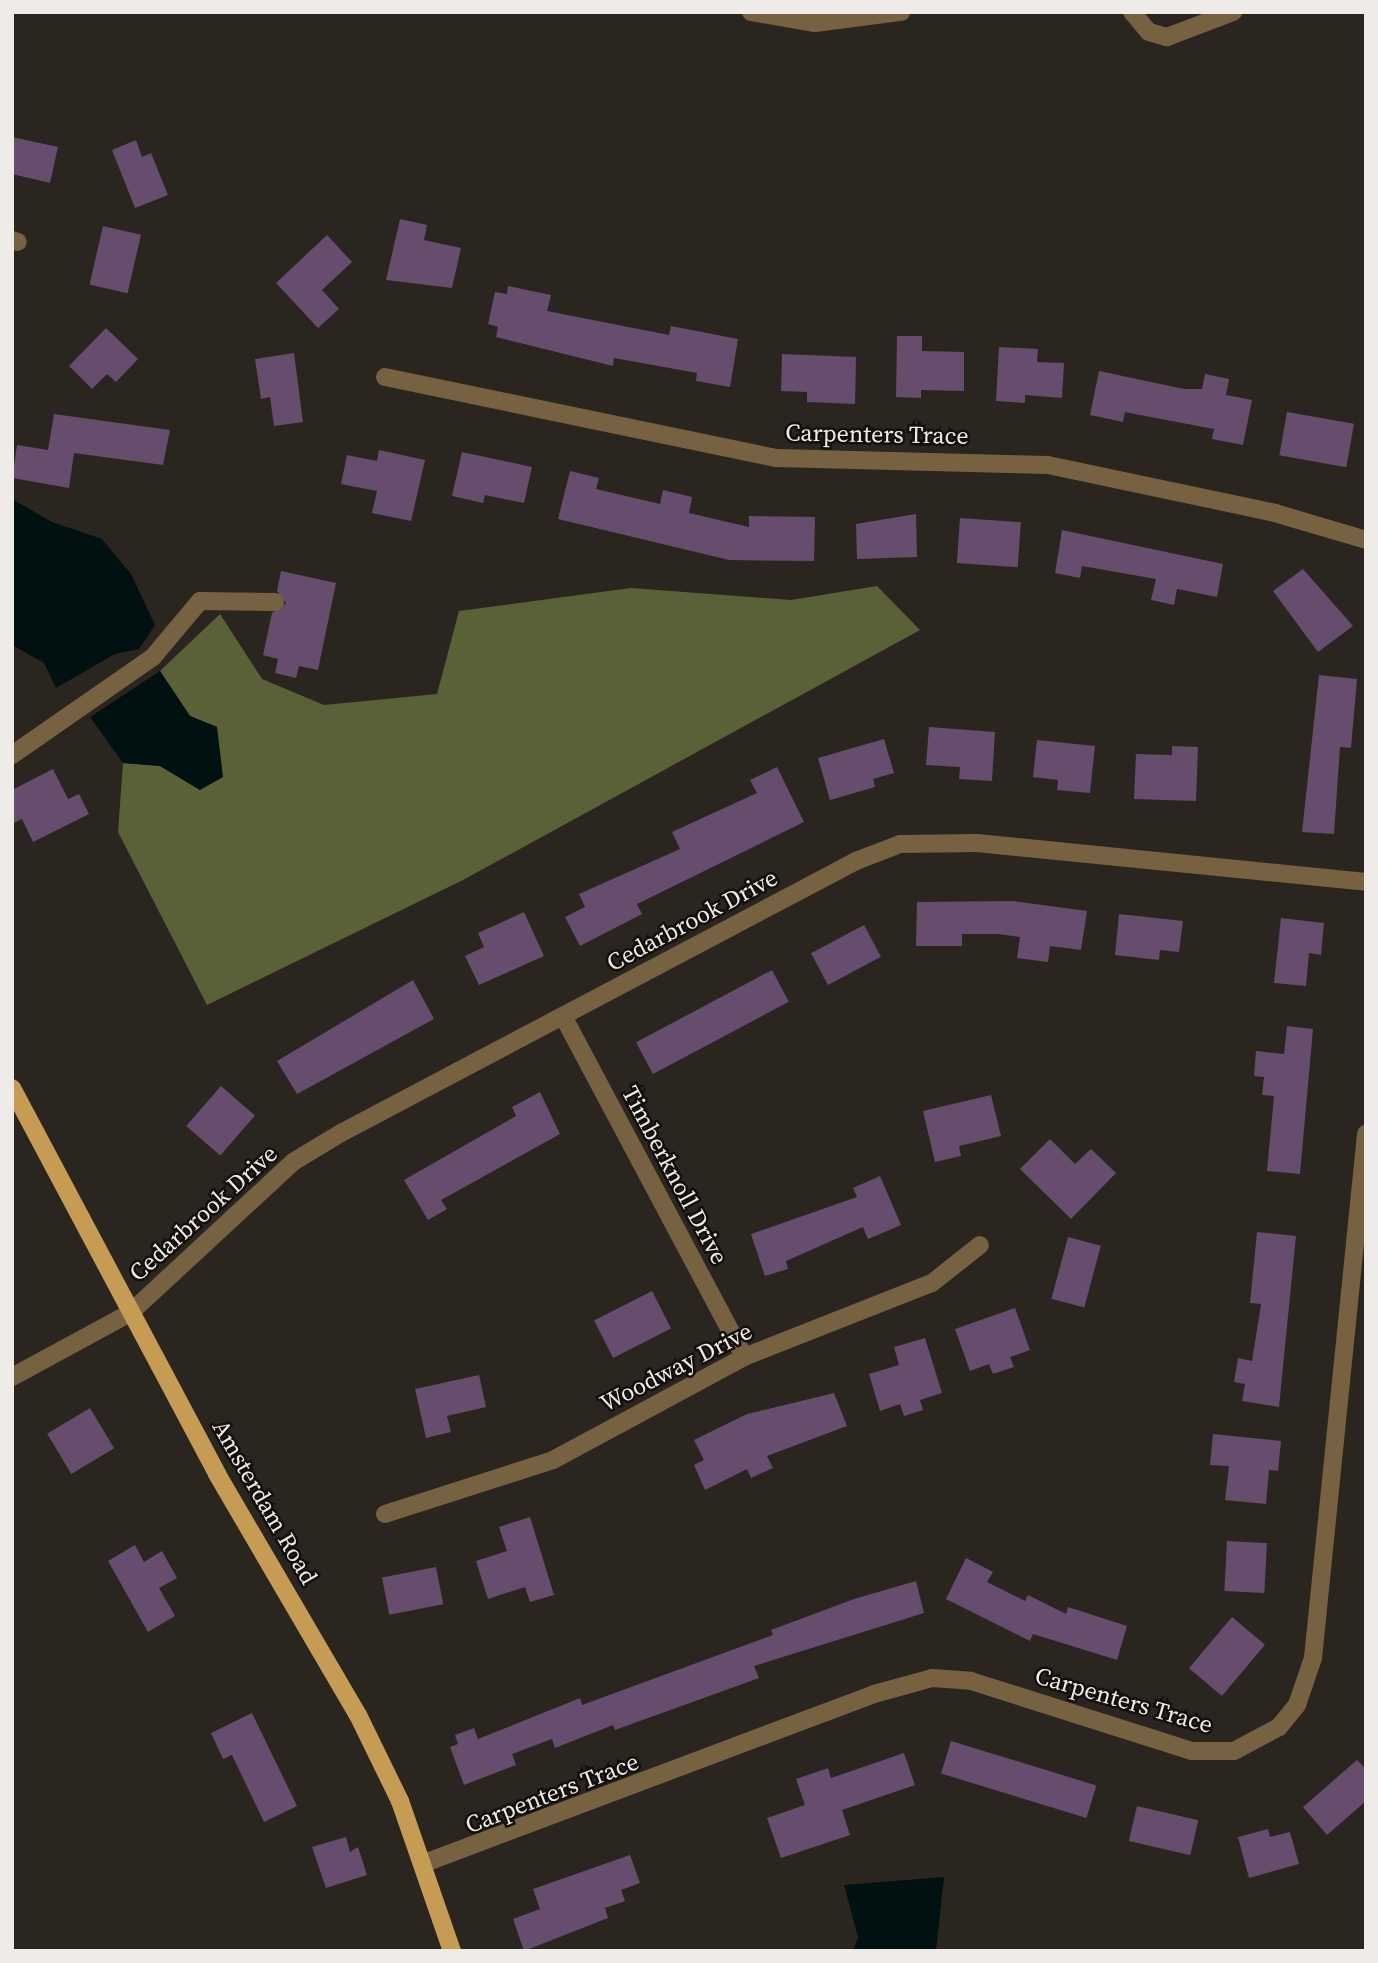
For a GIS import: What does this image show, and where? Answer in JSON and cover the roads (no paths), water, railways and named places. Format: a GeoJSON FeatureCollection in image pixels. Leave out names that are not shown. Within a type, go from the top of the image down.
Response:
{"type":"FeatureCollection","features":[{"type":"Feature","properties":{"kind":"main road","name":"Amsterdam Road"},"geometry":{"type":"LineString","coordinates":[[12,1088],[130,1313],[358,1716],[400,1801],[452,1951]]}},
{"type":"Feature","properties":{"kind":"street"},"geometry":{"type":"LineString","coordinates":[[751,12],[815,23],[901,12]]}},
{"type":"Feature","properties":{"kind":"street"},"geometry":{"type":"LineString","coordinates":[[1132,12],[1149,32],[1167,37],[1233,12]]}},
{"type":"Feature","properties":{"kind":"street","name":"Carpenters Trace"},"geometry":{"type":"LineString","coordinates":[[385,377],[777,458],[1048,465],[1275,513],[1366,540]]}},
{"type":"Feature","properties":{"kind":"street"},"geometry":{"type":"LineString","coordinates":[[12,755],[153,657],[200,601],[275,602]]}},
{"type":"Feature","properties":{"kind":"street","name":"Cedarbrook Drive"},"geometry":{"type":"LineString","coordinates":[[12,1377],[130,1313],[293,1163],[856,861],[900,844],[977,843],[1366,882]]}},
{"type":"Feature","properties":{"kind":"street","name":"Timberknoll Drive"},"geometry":{"type":"LineString","coordinates":[[563,1016],[744,1357]]}},
{"type":"Feature","properties":{"kind":"street","name":"Carpenters Trace"},"geometry":{"type":"LineString","coordinates":[[422,1864],[874,1694],[932,1678],[971,1681],[1192,1751],[1234,1751],[1279,1727],[1297,1705],[1313,1658],[1366,1134]]}},
{"type":"Feature","properties":{"kind":"street","name":"Woodway Drive"},"geometry":{"type":"LineString","coordinates":[[385,1514],[553,1460],[744,1357],[932,1283],[980,1245]]}}]}
